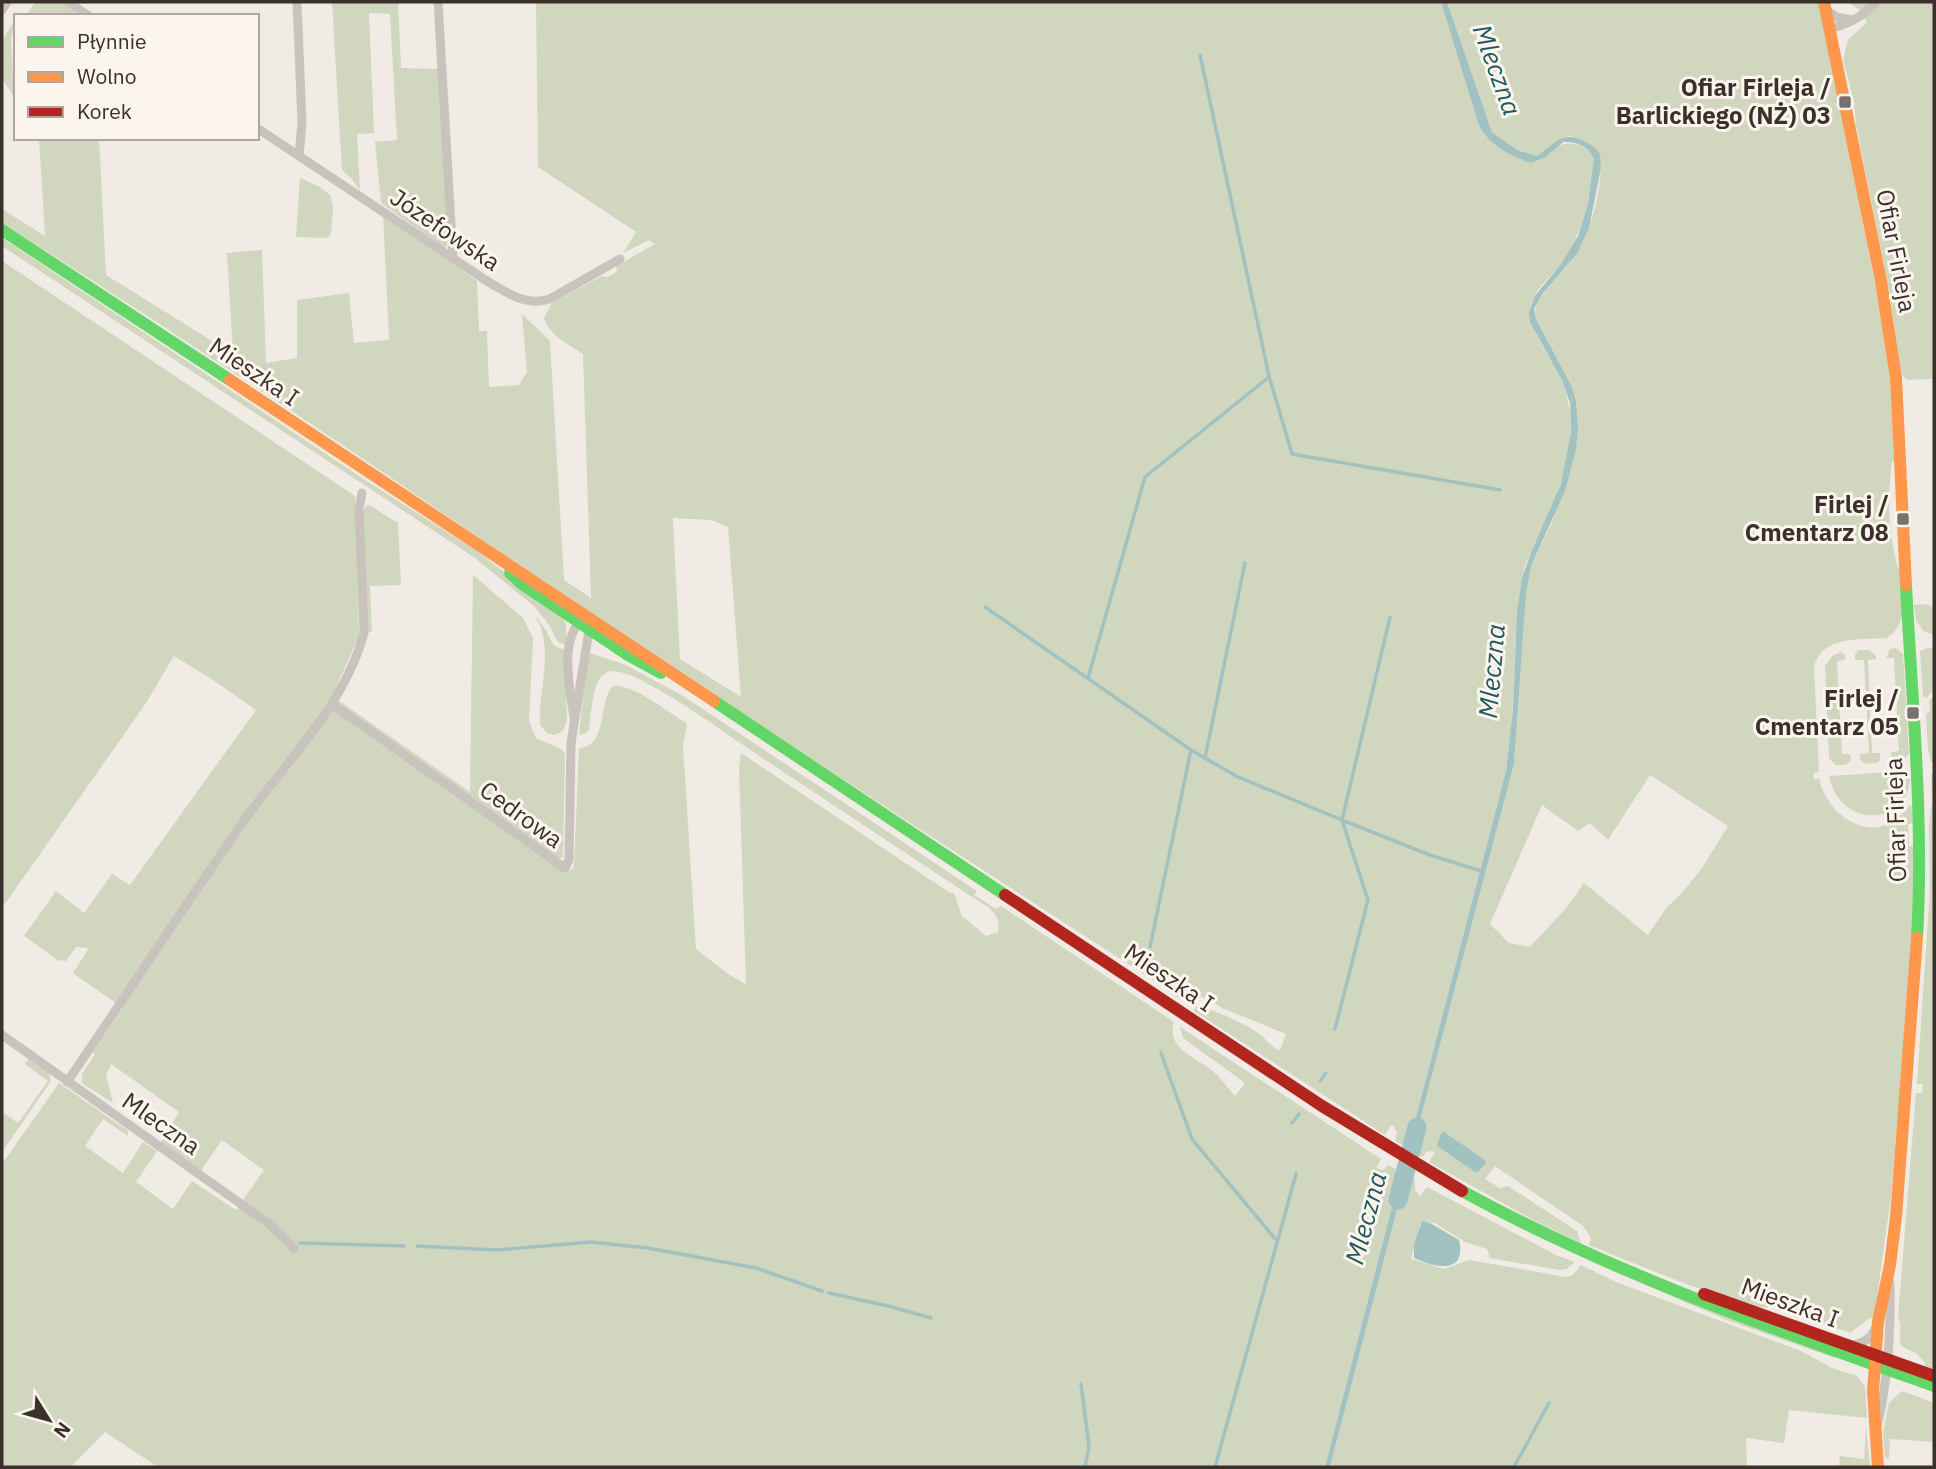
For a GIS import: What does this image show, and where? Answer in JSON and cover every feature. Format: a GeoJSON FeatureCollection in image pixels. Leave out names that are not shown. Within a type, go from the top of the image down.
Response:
{"type":"FeatureCollection","features":[{"type":"Feature","properties":{"kind":"street"},"geometry":{"type":"LineString","coordinates":[[2,10],[7,2]]}},
{"type":"Feature","properties":{"kind":"street"},"geometry":{"type":"LineString","coordinates":[[68,2],[86,14]]}},
{"type":"Feature","properties":{"kind":"street"},"geometry":{"type":"LineString","coordinates":[[297,2],[302,123],[299,156]]}},
{"type":"Feature","properties":{"kind":"street"},"geometry":{"type":"LineString","coordinates":[[438,2],[453,259]]}},
{"type":"Feature","properties":{"kind":"street"},"geometry":{"type":"LineString","coordinates":[[1829,29],[1854,21],[1876,2]]}},
{"type":"Feature","properties":{"kind":"street"},"geometry":{"type":"LineString","coordinates":[[1825,6],[1836,17],[1854,21]]}},
{"type":"Feature","properties":{"kind":"street","name":"Ofiar Firleja"},"geometry":{"type":"LineString","coordinates":[[1825,6],[1883,292],[1896,378],[1919,841],[1917,941],[1896,1217],[1881,1362],[1873,1399],[1878,1467]]}},
{"type":"Feature","properties":{"kind":"street","name":"Józefowska"},"geometry":{"type":"LineString","coordinates":[[259,129],[517,299],[532,302],[550,299],[620,259]]}},
{"type":"Feature","properties":{"kind":"street","name":"Mieszka I"},"geometry":{"type":"LineString","coordinates":[[2,230],[484,549],[522,584],[700,692],[1384,1145],[1524,1224],[1630,1271],[1735,1315],[1881,1362]]}},
{"type":"Feature","properties":{"kind":"street"},"geometry":{"type":"LineString","coordinates":[[67,1082],[242,823],[332,704],[352,667],[364,633],[359,510],[362,493]]}},
{"type":"Feature","properties":{"kind":"street","name":"Mieszka I"},"geometry":{"type":"LineString","coordinates":[[586,622],[628,655],[700,692]]}},
{"type":"Feature","properties":{"kind":"street","name":"Cedrowa"},"geometry":{"type":"LineString","coordinates":[[332,704],[556,864],[565,867],[569,860],[571,743],[587,645],[586,622],[574,629],[569,648],[574,717]]}},
{"type":"Feature","properties":{"kind":"street"},"geometry":{"type":"LineString","coordinates":[[587,645],[598,639],[605,639]]}},
{"type":"Feature","properties":{"kind":"street","name":"Mleczna"},"geometry":{"type":"LineString","coordinates":[[2,1035],[268,1223],[294,1248]]}},
{"type":"Feature","properties":{"kind":"street","name":"Ofiar Firleja"},"geometry":{"type":"LineString","coordinates":[[1881,1362],[1878,1322],[1890,1265]]}},
{"type":"Feature","properties":{"kind":"street","name":"Mieszka I"},"geometry":{"type":"LineString","coordinates":[[1630,1271],[1844,1345],[1881,1362]]}},
{"type":"Feature","properties":{"kind":"street"},"geometry":{"type":"LineString","coordinates":[[1844,1345],[1857,1345],[1868,1339],[1878,1322]]}},
{"type":"Feature","properties":{"kind":"street"},"geometry":{"type":"LineString","coordinates":[[1881,1362],[1932,1382]]}},
{"type":"Feature","properties":{"kind":"green space"},"geometry":{"type":"Polygon","coordinates":[[[36,2],[60,2],[76,14],[27,14],[36,2]]]}},
{"type":"Feature","properties":{"kind":"green space"},"geometry":{"type":"Polygon","coordinates":[[[332,2],[398,2],[401,68],[438,69],[448,244],[444,248],[381,203],[375,142],[397,140],[390,14],[369,13],[374,133],[357,134],[360,191],[342,170],[332,2]]]}},
{"type":"Feature","properties":{"kind":"green space"},"geometry":{"type":"Polygon","coordinates":[[[536,2],[1441,2],[1478,123],[1500,148],[1531,163],[1560,145],[1574,144],[1592,152],[1594,177],[1581,225],[1562,263],[1539,288],[1531,305],[1532,324],[1559,374],[1569,407],[1571,431],[1568,454],[1555,500],[1525,566],[1521,583],[1506,771],[1408,1148],[1395,1141],[1397,1132],[1392,1124],[1385,1135],[1194,1011],[1196,1006],[1228,1017],[1261,1035],[1280,1050],[1286,1034],[1222,1008],[1208,998],[1181,1000],[718,697],[232,371],[2,223],[2,209],[45,236],[39,140],[99,140],[106,275],[233,354],[227,253],[262,250],[266,363],[297,358],[297,300],[349,293],[354,343],[389,340],[383,212],[477,281],[479,331],[487,331],[489,387],[519,385],[527,372],[522,314],[550,341],[564,580],[591,598],[583,354],[555,335],[544,318],[552,303],[602,276],[612,275],[617,271],[616,266],[655,244],[649,240],[623,253],[636,232],[538,167],[536,2]],[[673,518],[680,659],[741,697],[728,527],[711,520],[673,518]]]}},
{"type":"Feature","properties":{"kind":"green space"},"geometry":{"type":"Polygon","coordinates":[[[1447,2],[1819,2],[1889,354],[1894,461],[1890,475],[1889,515],[1892,542],[1900,568],[1903,607],[1899,625],[1886,638],[1844,641],[1825,649],[1819,656],[1814,666],[1819,772],[1814,773],[1814,779],[1819,779],[1833,807],[1858,825],[1884,826],[1911,805],[1913,823],[1908,824],[1909,846],[1914,846],[1913,916],[1891,1196],[1874,1319],[1870,1318],[1850,1333],[1769,1305],[1767,1308],[1759,1307],[1726,1298],[1589,1245],[1591,1238],[1583,1226],[1495,1166],[1485,1179],[1500,1188],[1508,1186],[1577,1231],[1581,1243],[1535,1221],[1429,1162],[1435,1152],[1428,1151],[1422,1157],[1412,1151],[1514,764],[1526,594],[1531,566],[1553,520],[1578,428],[1572,387],[1536,319],[1535,311],[1543,293],[1572,260],[1583,242],[1596,205],[1600,179],[1600,154],[1582,141],[1569,136],[1537,156],[1517,150],[1492,132],[1447,2]],[[1650,775],[1608,840],[1590,823],[1578,831],[1542,805],[1490,924],[1509,943],[1530,947],[1567,907],[1584,883],[1648,935],[1667,907],[1702,868],[1728,826],[1650,775]]]}},
{"type":"Feature","properties":{"kind":"green space"},"geometry":{"type":"Polygon","coordinates":[[[1848,2],[1934,2],[1934,379],[1907,380],[1901,374],[1890,295],[1856,124],[1854,101],[1843,60],[1848,40],[1867,22],[1858,9],[1848,2]]]}},
{"type":"Feature","properties":{"kind":"green space"},"geometry":{"type":"Polygon","coordinates":[[[14,21],[11,38],[14,96],[2,79],[2,41],[14,21]]]}},
{"type":"Feature","properties":{"kind":"green space"},"geometry":{"type":"Polygon","coordinates":[[[300,178],[320,187],[331,196],[331,234],[326,238],[296,237],[300,178]]]}},
{"type":"Feature","properties":{"kind":"green space"},"geometry":{"type":"Polygon","coordinates":[[[2,238],[365,480],[475,550],[562,616],[566,625],[566,645],[558,642],[535,607],[475,558],[2,246],[2,238]]]}},
{"type":"Feature","properties":{"kind":"green space"},"geometry":{"type":"Polygon","coordinates":[[[2,261],[355,496],[359,636],[332,696],[470,792],[473,575],[523,618],[533,638],[529,721],[536,738],[561,749],[565,754],[563,857],[557,859],[555,867],[570,871],[574,867],[579,748],[595,740],[608,693],[613,686],[621,686],[651,700],[687,724],[683,746],[696,949],[728,974],[746,984],[739,768],[741,753],[950,893],[954,893],[962,916],[986,936],[998,932],[997,918],[985,905],[638,678],[614,671],[604,674],[595,688],[588,732],[579,735],[587,659],[590,653],[626,665],[683,696],[977,891],[974,895],[996,909],[1001,906],[1174,1022],[1173,1032],[1179,1047],[1216,1074],[1235,1096],[1245,1083],[1183,1038],[1180,1027],[1381,1159],[1376,1168],[1383,1170],[1388,1165],[1401,1172],[1325,1467],[158,1467],[105,1432],[71,1467],[2,1467],[2,1164],[59,1083],[128,1131],[128,1136],[103,1119],[85,1146],[123,1173],[143,1142],[157,1151],[136,1182],[173,1209],[192,1181],[236,1210],[264,1170],[222,1140],[200,1172],[160,1143],[179,1112],[111,1064],[106,1075],[113,1103],[82,1083],[82,1074],[95,1054],[93,1052],[123,1008],[73,973],[89,948],[76,947],[66,961],[58,960],[24,936],[56,891],[84,913],[112,874],[130,885],[256,710],[174,656],[144,706],[2,908],[2,261]]]}},
{"type":"Feature","properties":{"kind":"green space"},"geometry":{"type":"Polygon","coordinates":[[[369,505],[398,523],[401,585],[370,586],[372,632],[367,632],[363,512],[369,505]]]}},
{"type":"Feature","properties":{"kind":"green space"},"geometry":{"type":"Polygon","coordinates":[[[1927,604],[1934,608],[1934,635],[1923,631],[1916,620],[1914,605],[1927,604]]]}},
{"type":"Feature","properties":{"kind":"green space"},"geometry":{"type":"Polygon","coordinates":[[[534,614],[554,646],[565,650],[567,721],[563,731],[554,735],[547,733],[540,725],[545,654],[544,640],[534,614]]]}},
{"type":"Feature","properties":{"kind":"green space"},"geometry":{"type":"Polygon","coordinates":[[[1896,648],[1903,654],[1909,753],[1903,763],[1892,762],[1891,752],[1899,751],[1894,658],[1886,658],[1890,649],[1896,648]]]}},
{"type":"Feature","properties":{"kind":"green space"},"geometry":{"type":"Polygon","coordinates":[[[1934,649],[1934,690],[1926,698],[1923,696],[1920,651],[1934,649]]]}},
{"type":"Feature","properties":{"kind":"green space"},"geometry":{"type":"Polygon","coordinates":[[[1858,650],[1869,650],[1876,656],[1876,659],[1868,660],[1872,753],[1880,753],[1877,763],[1865,764],[1860,759],[1860,754],[1869,753],[1864,660],[1855,660],[1858,650]]]}},
{"type":"Feature","properties":{"kind":"green space"},"geometry":{"type":"Polygon","coordinates":[[[1841,652],[1845,655],[1845,660],[1837,661],[1842,754],[1850,754],[1851,760],[1846,765],[1836,765],[1829,758],[1825,666],[1832,656],[1841,652]]]}},
{"type":"Feature","properties":{"kind":"green space"},"geometry":{"type":"Polygon","coordinates":[[[1934,695],[1934,762],[1931,762],[1926,714],[1930,711],[1929,701],[1934,695]]]}},
{"type":"Feature","properties":{"kind":"green space"},"geometry":{"type":"Polygon","coordinates":[[[1908,771],[1908,790],[1900,804],[1889,812],[1875,815],[1860,813],[1846,806],[1836,794],[1829,776],[1908,771]]]}},
{"type":"Feature","properties":{"kind":"green space"},"geometry":{"type":"Polygon","coordinates":[[[1931,774],[1934,775],[1934,1372],[1924,1368],[1925,1363],[1917,1354],[1901,1346],[1898,1317],[1916,1093],[1922,1093],[1923,1084],[1917,1084],[1930,890],[1931,774]]]}},
{"type":"Feature","properties":{"kind":"green space"},"geometry":{"type":"Polygon","coordinates":[[[28,1059],[49,1073],[51,1081],[2,1152],[2,1112],[18,1123],[48,1081],[25,1064],[28,1059]]]}},
{"type":"Feature","properties":{"kind":"green space"},"geometry":{"type":"Polygon","coordinates":[[[1406,1175],[1415,1180],[1415,1190],[1420,1196],[1427,1187],[1556,1255],[1575,1262],[1567,1269],[1560,1270],[1490,1258],[1487,1249],[1465,1242],[1435,1223],[1421,1222],[1411,1259],[1444,1269],[1469,1260],[1566,1277],[1573,1275],[1581,1265],[1616,1282],[1801,1351],[1832,1368],[1857,1376],[1865,1386],[1867,1418],[1789,1410],[1784,1443],[1746,1438],[1747,1467],[1330,1467],[1406,1175]]]}},
{"type":"Feature","properties":{"kind":"green space"},"geometry":{"type":"Polygon","coordinates":[[[1585,1259],[1836,1356],[1835,1358],[1727,1320],[1585,1259]]]}},
{"type":"Feature","properties":{"kind":"green space"},"geometry":{"type":"Polygon","coordinates":[[[1902,1391],[1934,1403],[1934,1442],[1890,1439],[1889,1458],[1885,1458],[1883,1433],[1889,1403],[1902,1391]]]}},
{"type":"Feature","properties":{"kind":"green space"},"geometry":{"type":"Polygon","coordinates":[[[1866,1426],[1870,1467],[1839,1467],[1840,1456],[1864,1459],[1866,1426]]]}},
{"type":"Feature","properties":{"kind":"water"},"geometry":{"type":"Polygon","coordinates":[[[1441,2],[1447,2],[1492,132],[1517,150],[1537,156],[1563,138],[1582,140],[1600,154],[1601,168],[1589,228],[1577,254],[1543,293],[1534,309],[1536,319],[1572,387],[1576,400],[1576,449],[1565,491],[1531,566],[1526,594],[1514,764],[1412,1151],[1408,1148],[1506,771],[1513,709],[1517,612],[1522,578],[1561,484],[1571,432],[1570,403],[1562,380],[1530,322],[1529,313],[1534,297],[1561,264],[1578,236],[1588,204],[1594,159],[1582,146],[1563,142],[1546,157],[1531,163],[1507,153],[1487,137],[1478,123],[1441,2]]]}},
{"type":"Feature","properties":{"kind":"water"},"geometry":{"type":"Polygon","coordinates":[[[1444,1132],[1485,1160],[1478,1172],[1437,1146],[1441,1133],[1444,1132]]]}},
{"type":"Feature","properties":{"kind":"water"},"geometry":{"type":"Polygon","coordinates":[[[1401,1172],[1406,1175],[1330,1467],[1325,1467],[1401,1172]]]}},
{"type":"Feature","properties":{"kind":"water"},"geometry":{"type":"Polygon","coordinates":[[[1422,1221],[1459,1240],[1460,1251],[1454,1264],[1440,1266],[1414,1258],[1414,1244],[1422,1221]]]}},
{"type":"Feature","properties":{"kind":"waterway"},"geometry":{"type":"LineString","coordinates":[[1200,55],[1269,376],[1292,454],[1500,490]]}},
{"type":"Feature","properties":{"kind":"waterway"},"geometry":{"type":"LineString","coordinates":[[1088,678],[1145,477],[1269,377]]}},
{"type":"Feature","properties":{"kind":"waterway"},"geometry":{"type":"LineString","coordinates":[[1191,750],[1205,758],[1245,563]]}},
{"type":"Feature","properties":{"kind":"waterway"},"geometry":{"type":"LineString","coordinates":[[985,607],[1191,750],[1150,947]]}},
{"type":"Feature","properties":{"kind":"waterway"},"geometry":{"type":"LineString","coordinates":[[1205,758],[1238,777],[1342,820],[1390,617]]}},
{"type":"Feature","properties":{"kind":"waterway"},"geometry":{"type":"LineString","coordinates":[[1342,820],[1430,855],[1481,871]]}},
{"type":"Feature","properties":{"kind":"waterway"},"geometry":{"type":"LineString","coordinates":[[1335,1029],[1368,900],[1342,820]]}},
{"type":"Feature","properties":{"kind":"waterway"},"geometry":{"type":"LineString","coordinates":[[1161,1053],[1192,1139],[1277,1241]]}},
{"type":"Feature","properties":{"kind":"waterway"},"geometry":{"type":"LineString","coordinates":[[1320,1081],[1326,1073]]}},
{"type":"Feature","properties":{"kind":"waterway"},"geometry":{"type":"LineString","coordinates":[[1292,1123],[1299,1114]]}},
{"type":"Feature","properties":{"kind":"waterway","name":"Mleczna"},"geometry":{"type":"LineString","coordinates":[[1398,1200],[1417,1127]]}},
{"type":"Feature","properties":{"kind":"waterway"},"geometry":{"type":"LineString","coordinates":[[1215,1467],[1296,1174]]}},
{"type":"Feature","properties":{"kind":"waterway"},"geometry":{"type":"LineString","coordinates":[[417,1246],[496,1250],[591,1242],[648,1248],[756,1268],[822,1291]]}},
{"type":"Feature","properties":{"kind":"waterway"},"geometry":{"type":"LineString","coordinates":[[300,1243],[404,1246]]}},
{"type":"Feature","properties":{"kind":"waterway"},"geometry":{"type":"LineString","coordinates":[[829,1293],[931,1318]]}},
{"type":"Feature","properties":{"kind":"waterway"},"geometry":{"type":"LineString","coordinates":[[1081,1384],[1089,1447],[1085,1467]]}},
{"type":"Feature","properties":{"kind":"waterway"},"geometry":{"type":"LineString","coordinates":[[1514,1467],[1549,1403]]}},
{"type":"Feature","properties":{"kind":"traffic: fast"},"geometry":{"type":"LineString","coordinates":[[2,230],[230,380]]}},
{"type":"Feature","properties":{"kind":"traffic: fast"},"geometry":{"type":"LineString","coordinates":[[510,573],[522,584],[628,655],[661,673]]}},
{"type":"Feature","properties":{"kind":"traffic: fast"},"geometry":{"type":"LineString","coordinates":[[1906,585],[1918,806],[1917,938]]}},
{"type":"Feature","properties":{"kind":"traffic: fast"},"geometry":{"type":"LineString","coordinates":[[714,701],[1005,895]]}},
{"type":"Feature","properties":{"kind":"traffic: fast"},"geometry":{"type":"LineString","coordinates":[[1462,1191],[1519,1221],[1635,1274],[1753,1321],[1934,1386]]}},
{"type":"Feature","properties":{"kind":"traffic: slow"},"geometry":{"type":"LineString","coordinates":[[1824,2],[1881,281],[1896,378],[1906,585]]}},
{"type":"Feature","properties":{"kind":"traffic: slow"},"geometry":{"type":"LineString","coordinates":[[230,380],[714,701]]}},
{"type":"Feature","properties":{"kind":"traffic: slow"},"geometry":{"type":"LineString","coordinates":[[1878,1467],[1873,1391],[1878,1322],[1890,1265],[1896,1217],[1917,938]]}},
{"type":"Feature","properties":{"kind":"traffic: jam"},"geometry":{"type":"LineString","coordinates":[[1005,895],[1322,1106],[1462,1191]]}},
{"type":"Feature","properties":{"kind":"traffic: jam"},"geometry":{"type":"LineString","coordinates":[[1704,1294],[1934,1376]]}},
{"type":"Feature","properties":{"kind":"place","name":"Ofiar Firleja / Barlickiego (NŻ) 03"},"geometry":{"type":"Point","coordinates":[1845,102]}},
{"type":"Feature","properties":{"kind":"place","name":"Firlej / Cmentarz 08"},"geometry":{"type":"Point","coordinates":[1903,519]}},
{"type":"Feature","properties":{"kind":"place","name":"Firlej / Cmentarz 05"},"geometry":{"type":"Point","coordinates":[1913,713]}}]}
